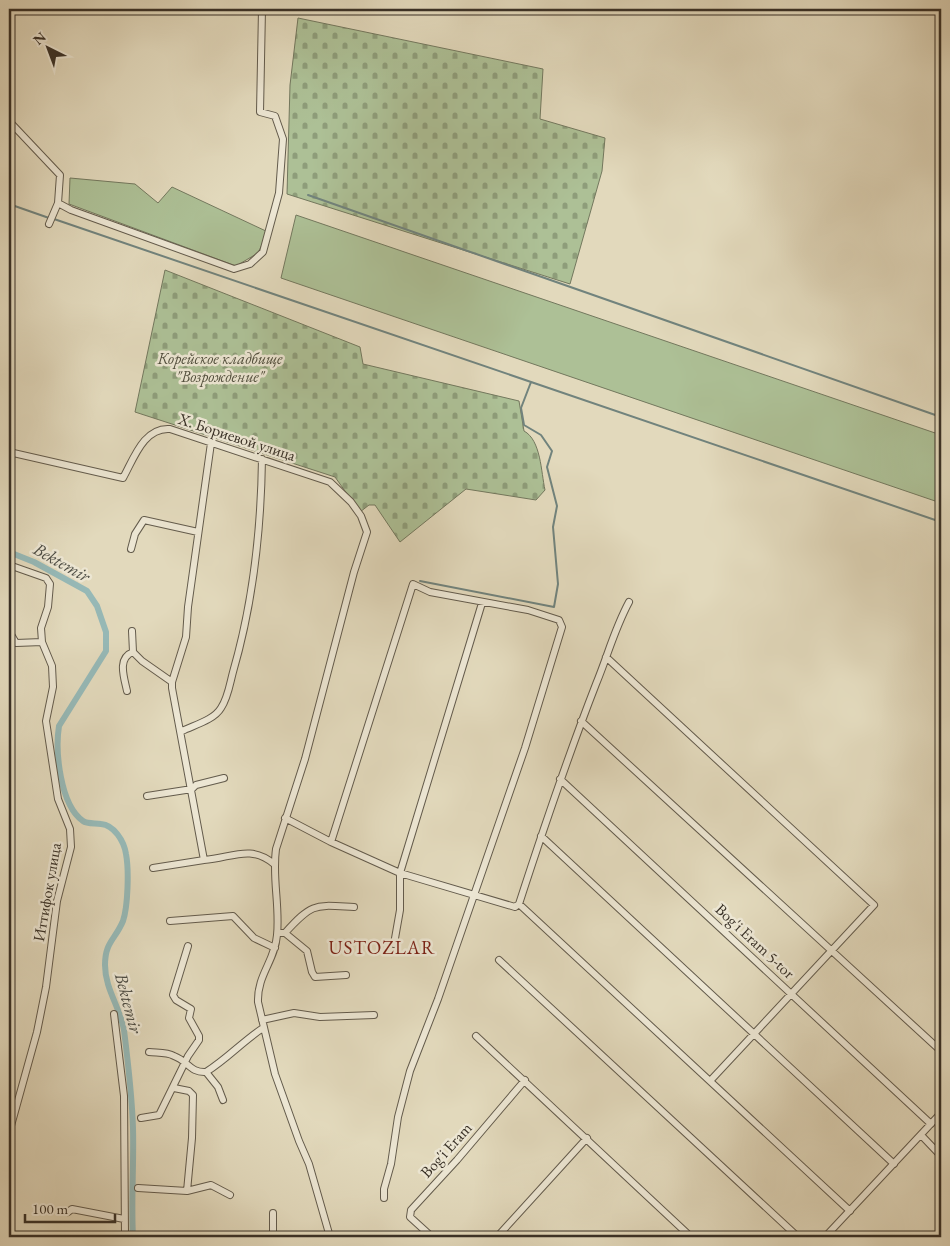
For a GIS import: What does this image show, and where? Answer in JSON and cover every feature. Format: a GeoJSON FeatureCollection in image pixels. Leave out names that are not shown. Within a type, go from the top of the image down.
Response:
{"type":"FeatureCollection","features":[{"type":"Feature","properties":{"kind":"street"},"geometry":{"type":"LineString","coordinates":[[56,206],[234,269],[250,264],[263,252],[278,194],[283,139],[275,116],[260,112],[262,9]]}},
{"type":"Feature","properties":{"kind":"street"},"geometry":{"type":"LineString","coordinates":[[9,121],[60,175],[56,206],[49,224]]}},
{"type":"Feature","properties":{"kind":"street","name":"Х. Бориевой улица"},"geometry":{"type":"LineString","coordinates":[[9,452],[123,478],[147,437],[162,428],[170,429],[336,486],[360,516],[367,532],[354,572],[310,740],[285,818]]}},
{"type":"Feature","properties":{"kind":"street"},"geometry":{"type":"LineString","coordinates":[[204,860],[172,682],[186,637],[198,532],[211,443]]}},
{"type":"Feature","properties":{"kind":"street"},"geometry":{"type":"LineString","coordinates":[[182,731],[220,710],[238,657],[262,516],[262,460]]}},
{"type":"Feature","properties":{"kind":"street"},"geometry":{"type":"LineString","coordinates":[[131,549],[135,534],[144,520],[198,532]]}},
{"type":"Feature","properties":{"kind":"street","name":"Иттифок улица"},"geometry":{"type":"LineString","coordinates":[[9,564],[49,581],[50,594],[40,628],[42,642],[52,666],[53,687],[46,721],[58,800],[70,829],[71,847],[57,901],[38,1032],[9,1133]]}},
{"type":"Feature","properties":{"kind":"street"},"geometry":{"type":"LineString","coordinates":[[331,842],[412,584],[430,592],[482,603],[490,602],[555,617],[562,624],[525,748],[438,999],[410,1071],[398,1117],[391,1164],[384,1189],[384,1198]]}},
{"type":"Feature","properties":{"kind":"street"},"geometry":{"type":"LineString","coordinates":[[330,1237],[309,1164],[298,1142],[275,1074],[257,989],[260,978],[275,948],[277,934],[274,864],[276,849],[285,818],[331,842],[400,873],[515,908],[519,904],[560,779],[615,628],[629,602]]}},
{"type":"Feature","properties":{"kind":"street"},"geometry":{"type":"LineString","coordinates":[[394,944],[400,910],[400,873],[482,603]]}},
{"type":"Feature","properties":{"kind":"street"},"geometry":{"type":"LineString","coordinates":[[9,631],[16,642],[42,642]]}},
{"type":"Feature","properties":{"kind":"street"},"geometry":{"type":"LineString","coordinates":[[132,631],[133,652],[142,661],[172,682]]}},
{"type":"Feature","properties":{"kind":"street"},"geometry":{"type":"LineString","coordinates":[[127,691],[123,661],[127,654],[133,652]]}},
{"type":"Feature","properties":{"kind":"street"},"geometry":{"type":"LineString","coordinates":[[606,656],[874,904],[710,1081]]}},
{"type":"Feature","properties":{"kind":"street"},"geometry":{"type":"LineString","coordinates":[[581,721],[832,949],[941,1051]]}},
{"type":"Feature","properties":{"kind":"street"},"geometry":{"type":"LineString","coordinates":[[147,796],[192,789],[196,785],[224,778]]}},
{"type":"Feature","properties":{"kind":"street","name":"Bog'i Eram 5-tor"},"geometry":{"type":"LineString","coordinates":[[560,779],[931,1124]]}},
{"type":"Feature","properties":{"kind":"street"},"geometry":{"type":"LineString","coordinates":[[541,836],[894,1164]]}},
{"type":"Feature","properties":{"kind":"street"},"geometry":{"type":"LineString","coordinates":[[153,868],[225,858],[250,851],[266,857],[274,864]]}},
{"type":"Feature","properties":{"kind":"street"},"geometry":{"type":"LineString","coordinates":[[519,904],[850,1210]]}},
{"type":"Feature","properties":{"kind":"street"},"geometry":{"type":"LineString","coordinates":[[277,934],[285,933],[308,911],[319,906],[354,907]]}},
{"type":"Feature","properties":{"kind":"street"},"geometry":{"type":"LineString","coordinates":[[170,921],[233,916],[254,938],[275,948]]}},
{"type":"Feature","properties":{"kind":"street"},"geometry":{"type":"LineString","coordinates":[[285,933],[307,951],[315,977],[346,975]]}},
{"type":"Feature","properties":{"kind":"street"},"geometry":{"type":"LineString","coordinates":[[141,1118],[159,1115],[174,1088],[185,1062],[197,1044],[199,1036],[189,1018],[191,1009],[173,996],[188,946]]}},
{"type":"Feature","properties":{"kind":"street"},"geometry":{"type":"LineString","coordinates":[[499,960],[798,1237]]}},
{"type":"Feature","properties":{"kind":"street"},"geometry":{"type":"LineString","coordinates":[[149,1052],[175,1056],[185,1062],[191,1070],[197,1073],[206,1072],[228,1058],[263,1024],[294,1013],[320,1017],[374,1015]]}},
{"type":"Feature","properties":{"kind":"street"},"geometry":{"type":"LineString","coordinates":[[114,1014],[124,1096],[125,1237]]}},
{"type":"Feature","properties":{"kind":"street"},"geometry":{"type":"LineString","coordinates":[[476,1036],[691,1237]]}},
{"type":"Feature","properties":{"kind":"street"},"geometry":{"type":"LineString","coordinates":[[206,1072],[218,1087],[223,1100]]}},
{"type":"Feature","properties":{"kind":"street","name":"Bog'i Eram"},"geometry":{"type":"LineString","coordinates":[[432,1237],[410,1217],[411,1210],[457,1160],[525,1080]]}},
{"type":"Feature","properties":{"kind":"street"},"geometry":{"type":"LineString","coordinates":[[174,1088],[189,1091],[193,1095],[192,1138],[187,1191]]}},
{"type":"Feature","properties":{"kind":"street"},"geometry":{"type":"LineString","coordinates":[[825,1237],[941,1113]]}},
{"type":"Feature","properties":{"kind":"street"},"geometry":{"type":"LineString","coordinates":[[921,1134],[941,1156]]}},
{"type":"Feature","properties":{"kind":"street"},"geometry":{"type":"LineString","coordinates":[[498,1237],[587,1138]]}},
{"type":"Feature","properties":{"kind":"street"},"geometry":{"type":"LineString","coordinates":[[138,1188],[187,1191],[210,1185],[230,1195]]}},
{"type":"Feature","properties":{"kind":"street"},"geometry":{"type":"LineString","coordinates":[[68,1212],[72,1209],[124,1219]]}},
{"type":"Feature","properties":{"kind":"street"},"geometry":{"type":"LineString","coordinates":[[273,1213],[273,1237]]}},
{"type":"Feature","properties":{"kind":"green space"},"geometry":{"type":"Polygon","coordinates":[[[298,18],[543,69],[540,119],[605,138],[602,171],[570,284],[287,194],[290,85],[298,18]]]}},
{"type":"Feature","properties":{"kind":"green space"},"geometry":{"type":"Polygon","coordinates":[[[70,178],[135,184],[158,203],[172,187],[268,232],[258,253],[236,266],[69,204],[70,178]]]}},
{"type":"Feature","properties":{"kind":"green space"},"geometry":{"type":"Polygon","coordinates":[[[296,215],[941,435],[941,496],[938,502],[281,278],[296,215]]]}},
{"type":"Feature","properties":{"kind":"green space","name":"Корейское кладбище \"Возрождение\""},"geometry":{"type":"Polygon","coordinates":[[[165,270],[360,347],[363,364],[519,401],[524,431],[530,435],[537,449],[545,490],[536,500],[466,489],[400,542],[375,505],[369,505],[360,512],[335,477],[135,412],[165,270]]]}},
{"type":"Feature","properties":{"kind":"waterway"},"geometry":{"type":"LineString","coordinates":[[308,195],[941,417]]}},
{"type":"Feature","properties":{"kind":"waterway"},"geometry":{"type":"LineString","coordinates":[[9,204],[49,218]]}},
{"type":"Feature","properties":{"kind":"waterway"},"geometry":{"type":"LineString","coordinates":[[54,219],[941,522]]}},
{"type":"Feature","properties":{"kind":"waterway"},"geometry":{"type":"LineString","coordinates":[[420,581],[554,607],[558,584],[553,527],[557,506],[547,467],[552,451],[541,435],[524,425],[521,408],[531,382]]}},
{"type":"Feature","properties":{"kind":"waterway","name":"Bektemir"},"geometry":{"type":"LineString","coordinates":[[9,552],[34,562],[87,591],[97,606],[106,632],[106,651],[59,726],[58,749],[64,791],[75,813],[85,822],[110,827],[121,839],[126,854],[128,888],[125,914],[107,951],[105,965],[107,982],[124,1030],[130,1079],[133,1128],[133,1237]]}},
{"type":"Feature","properties":{"kind":"district","name":"USTOZLAR"},"geometry":{"type":"Point","coordinates":[382,947]}}]}
